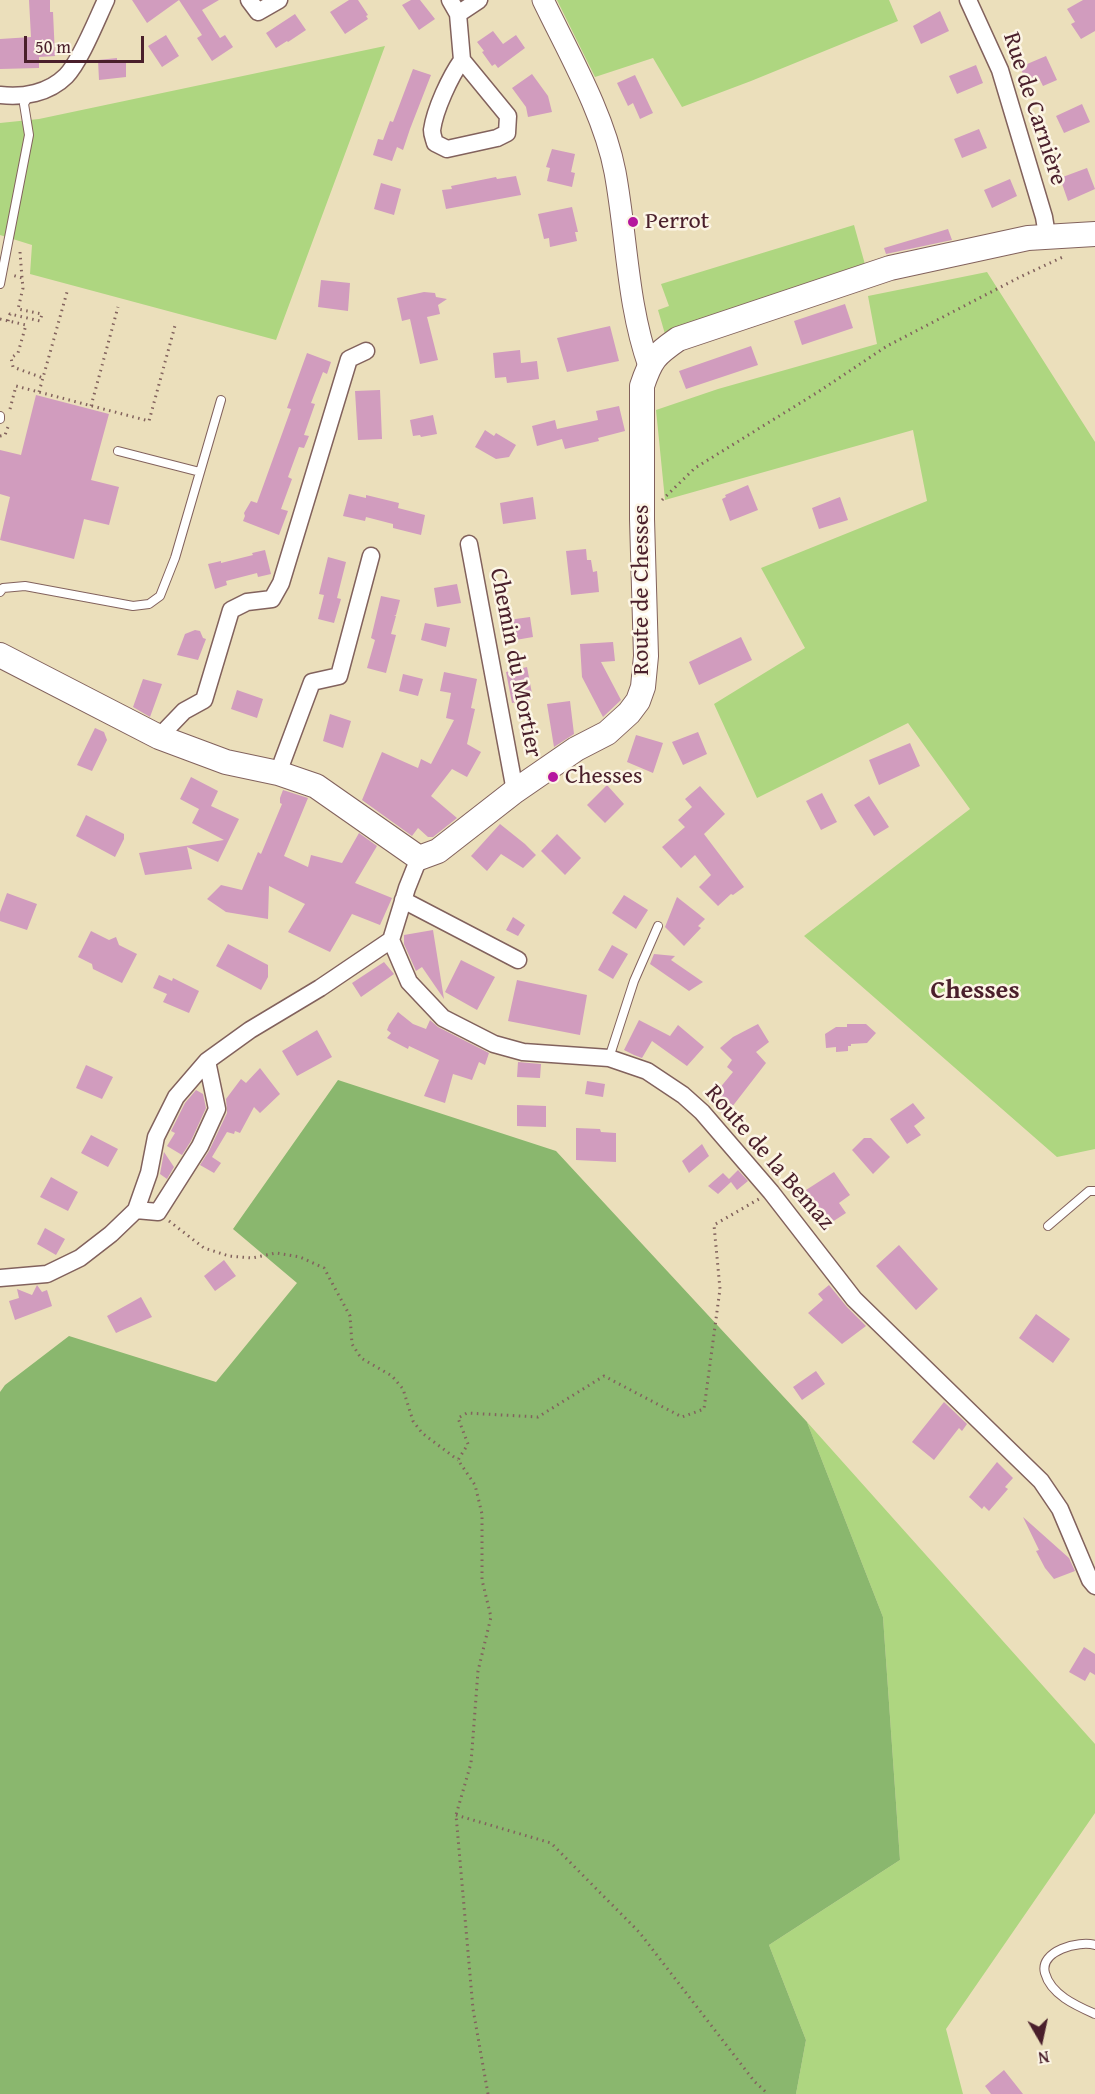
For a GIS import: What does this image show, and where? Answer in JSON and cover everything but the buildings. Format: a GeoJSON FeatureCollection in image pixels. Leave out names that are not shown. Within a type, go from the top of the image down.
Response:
{"type":"FeatureCollection","features":[{"type":"Feature","properties":{"kind":"main road"},"geometry":{"type":"LineString","coordinates":[[649,366],[658,353],[678,339],[890,268],[1047,236],[1095,234]]}},
{"type":"Feature","properties":{"kind":"main road","name":"Route de Chesses"},"geometry":{"type":"LineString","coordinates":[[419,858],[438,851],[515,791],[576,750],[607,733],[638,702],[643,687],[646,656],[642,519],[642,386],[649,366]]}},
{"type":"Feature","properties":{"kind":"main road"},"geometry":{"type":"LineString","coordinates":[[0,655],[159,737],[226,762],[278,773],[316,786],[419,858]]}},
{"type":"Feature","properties":{"kind":"street"},"geometry":{"type":"LineString","coordinates":[[0,94],[16,96],[44,91],[67,75],[106,0]]}},
{"type":"Feature","properties":{"kind":"street"},"geometry":{"type":"LineString","coordinates":[[249,0],[258,12],[279,0]]}},
{"type":"Feature","properties":{"kind":"street"},"geometry":{"type":"LineString","coordinates":[[462,60],[454,73],[432,132],[435,143],[447,149],[497,138],[507,133],[508,116],[462,60],[454,7],[479,0]]}},
{"type":"Feature","properties":{"kind":"street"},"geometry":{"type":"LineString","coordinates":[[543,0],[601,126],[615,170],[636,317],[649,366]]}},
{"type":"Feature","properties":{"kind":"street","name":"Rue de Carnière"},"geometry":{"type":"LineString","coordinates":[[968,0],[1000,70],[1044,217],[1047,236]]}},
{"type":"Feature","properties":{"kind":"street"},"geometry":{"type":"LineString","coordinates":[[159,737],[184,711],[204,700],[231,610],[247,602],[272,599],[281,583],[349,359],[366,351]]}},
{"type":"Feature","properties":{"kind":"street","name":"Chemin du Mortier"},"geometry":{"type":"LineString","coordinates":[[469,544],[515,791]]}},
{"type":"Feature","properties":{"kind":"street"},"geometry":{"type":"LineString","coordinates":[[278,773],[312,682],[339,676],[371,556]]}},
{"type":"Feature","properties":{"kind":"street"},"geometry":{"type":"LineString","coordinates":[[0,1278],[47,1274],[80,1258],[111,1234],[136,1210],[149,1173],[156,1137],[176,1097],[207,1061],[250,1030],[320,988],[391,940],[419,858]]}},
{"type":"Feature","properties":{"kind":"street"},"geometry":{"type":"LineString","coordinates":[[403,900],[518,960]]}},
{"type":"Feature","properties":{"kind":"street","name":"Route de la Bemaz"},"geometry":{"type":"LineString","coordinates":[[391,940],[409,982],[444,1018],[494,1044],[523,1052],[609,1058],[647,1071],[683,1095],[702,1112],[771,1192],[854,1299],[1041,1481],[1060,1509],[1090,1580],[1095,1586]]}},
{"type":"Feature","properties":{"kind":"street"},"geometry":{"type":"LineString","coordinates":[[136,1210],[158,1212],[200,1146],[217,1109],[207,1061]]}},
{"type":"Feature","properties":{"kind":"lane"},"geometry":{"type":"LineString","coordinates":[[0,284],[29,135],[24,104],[30,94]]}},
{"type":"Feature","properties":{"kind":"lane"},"geometry":{"type":"LineString","coordinates":[[0,592],[3,588],[25,586],[133,606],[149,604],[160,596],[175,558],[221,400]]}},
{"type":"Feature","properties":{"kind":"lane"},"geometry":{"type":"LineString","coordinates":[[118,451],[200,472]]}},
{"type":"Feature","properties":{"kind":"lane"},"geometry":{"type":"LineString","coordinates":[[609,1058],[634,981],[658,927]]}},
{"type":"Feature","properties":{"kind":"lane"},"geometry":{"type":"LineString","coordinates":[[1048,1226],[1089,1191],[1095,1191]]}},
{"type":"Feature","properties":{"kind":"lane"},"geometry":{"type":"LineString","coordinates":[[1095,1945],[1074,1944],[1058,1950],[1046,1964],[1045,1973],[1054,1988],[1069,2002],[1095,2014]]}},
{"type":"Feature","properties":{"kind":"path"},"geometry":{"type":"LineString","coordinates":[[642,519],[695,468],[888,346],[1020,277],[1070,254]]}},
{"type":"Feature","properties":{"kind":"path"},"geometry":{"type":"LineString","coordinates":[[2,273],[22,278],[23,288],[18,309],[42,314],[40,321],[10,314],[8,321]]}},
{"type":"Feature","properties":{"kind":"path"},"geometry":{"type":"LineString","coordinates":[[39,392],[67,292]]}},
{"type":"Feature","properties":{"kind":"path"},"geometry":{"type":"LineString","coordinates":[[92,406],[118,307]]}},
{"type":"Feature","properties":{"kind":"path"},"geometry":{"type":"LineString","coordinates":[[0,319],[26,325],[18,353],[11,358],[13,368],[43,378]]}},
{"type":"Feature","properties":{"kind":"path"},"geometry":{"type":"LineString","coordinates":[[3,416],[16,386],[149,421],[176,322]]}},
{"type":"Feature","properties":{"kind":"path"},"geometry":{"type":"LineString","coordinates":[[0,436],[5,435],[9,423]]}},
{"type":"Feature","properties":{"kind":"path"},"geometry":{"type":"LineString","coordinates":[[459,1460],[468,1444],[458,1418],[467,1413],[538,1417],[604,1376],[682,1417],[704,1409],[720,1289],[714,1225],[771,1192]]}},
{"type":"Feature","properties":{"kind":"path"},"geometry":{"type":"LineString","coordinates":[[158,1212],[204,1248],[229,1256],[252,1258],[276,1254],[300,1257],[324,1268],[350,1316],[352,1344],[361,1358],[392,1376],[403,1389],[413,1421],[422,1432],[459,1460],[475,1485],[482,1514],[482,1580],[491,1617],[478,1671],[471,1763],[456,1815],[473,2009],[489,2094]]}},
{"type":"Feature","properties":{"kind":"path"},"geometry":{"type":"LineString","coordinates":[[456,1815],[551,1843],[639,1932],[754,2081],[768,2094]]}},
{"type":"Feature","properties":{"kind":"green space"},"geometry":{"type":"Polygon","coordinates":[[[557,0],[889,0],[898,21],[682,107],[653,58],[595,77],[557,0]]]}},
{"type":"Feature","properties":{"kind":"green space"},"geometry":{"type":"Polygon","coordinates":[[[385,46],[276,340],[30,274],[32,245],[0,235],[0,123],[39,119],[385,46]]]}},
{"type":"Feature","properties":{"kind":"green space"},"geometry":{"type":"Polygon","coordinates":[[[854,225],[866,268],[665,334],[658,310],[669,306],[661,284],[854,225]]]}},
{"type":"Feature","properties":{"kind":"green space"},"geometry":{"type":"Polygon","coordinates":[[[987,272],[1095,442],[1095,1149],[1057,1157],[804,936],[970,809],[908,723],[757,798],[714,704],[805,648],[761,568],[927,501],[913,430],[665,500],[656,410],[718,389],[877,344],[868,296],[987,272]]]}},
{"type":"Feature","properties":{"kind":"green space"},"geometry":{"type":"Polygon","coordinates":[[[338,1080],[556,1151],[807,1422],[883,1617],[900,1860],[769,1945],[806,2040],[796,2094],[0,2094],[0,1392],[5,1385],[69,1336],[216,1382],[297,1283],[233,1229],[338,1080]]]}},
{"type":"Feature","properties":{"kind":"green space"},"geometry":{"type":"Polygon","coordinates":[[[807,1422],[1095,1744],[1095,1813],[946,2029],[963,2094],[796,2094],[806,2040],[769,1945],[900,1860],[883,1617],[807,1422]]]}},
{"type":"Feature","properties":{"kind":"place","name":"Perrot"},"geometry":{"type":"Point","coordinates":[633,222]}},
{"type":"Feature","properties":{"kind":"place","name":"Chesses"},"geometry":{"type":"Point","coordinates":[553,777]}},
{"type":"Feature","properties":{"kind":"district","name":"Chesses"},"geometry":{"type":"Point","coordinates":[975,991]}}]}
